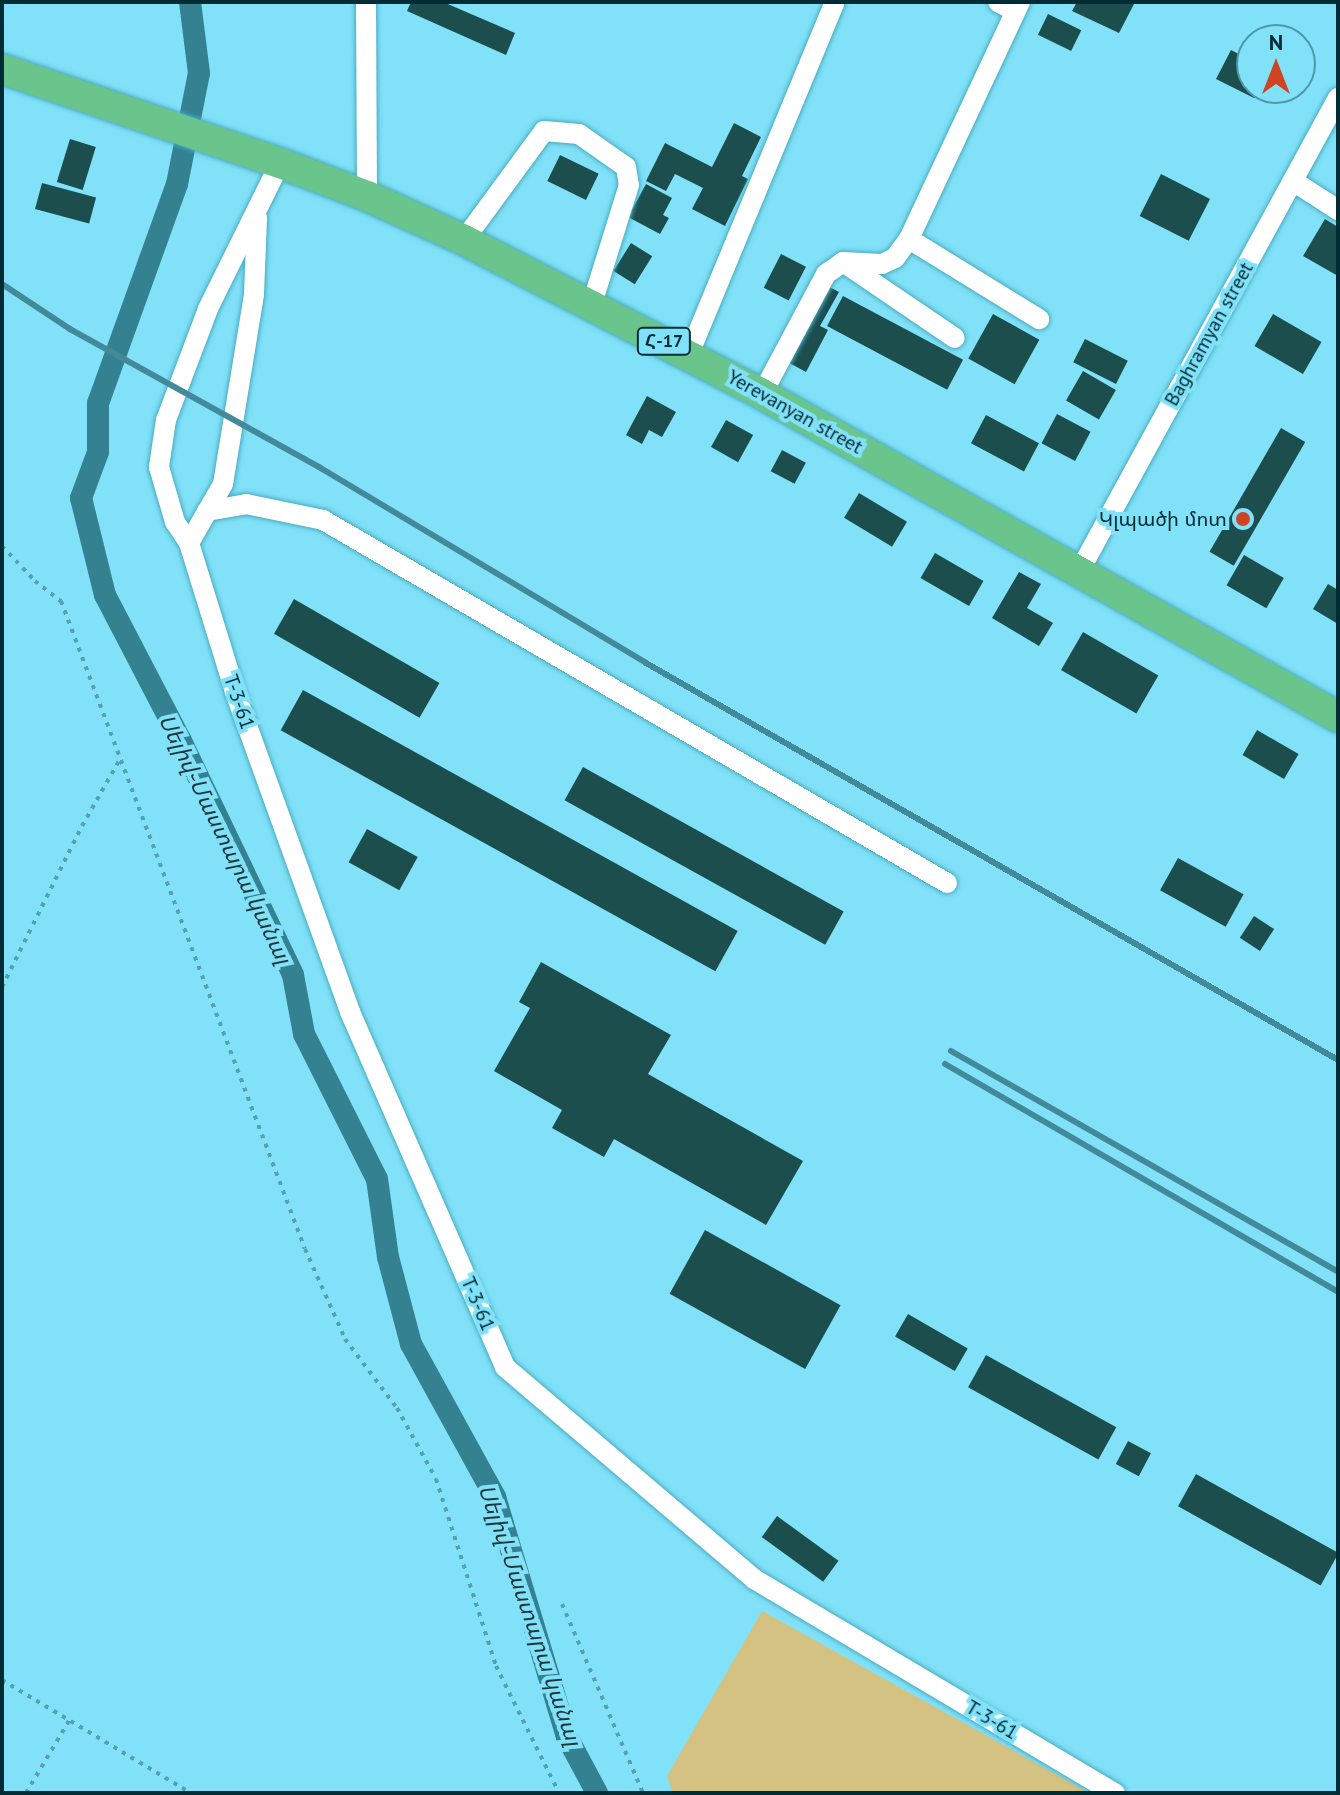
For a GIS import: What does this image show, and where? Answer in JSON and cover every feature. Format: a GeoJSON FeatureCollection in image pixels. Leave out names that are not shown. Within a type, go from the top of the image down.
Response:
{"type":"FeatureCollection","features":[{"type":"Feature","properties":{"kind":"highway","name":"Yerevanyan street"},"geometry":{"type":"LineString","coordinates":[[2,69],[280,163],[367,196],[464,240],[689,354],[1338,717]]}},
{"type":"Feature","properties":{"kind":"street"},"geometry":{"type":"LineString","coordinates":[[366,2],[367,196]]}},
{"type":"Feature","properties":{"kind":"street"},"geometry":{"type":"LineString","coordinates":[[689,354],[835,2]]}},
{"type":"Feature","properties":{"kind":"street"},"geometry":{"type":"LineString","coordinates":[[762,394],[826,274],[843,262],[882,264],[895,258],[909,239],[1011,5]]}},
{"type":"Feature","properties":{"kind":"street","name":"Baghramyan street"},"geometry":{"type":"LineString","coordinates":[[1080,570],[1338,98]]}},
{"type":"Feature","properties":{"kind":"street"},"geometry":{"type":"LineString","coordinates":[[464,240],[544,131],[579,134],[626,167],[629,185],[592,304]]}},
{"type":"Feature","properties":{"kind":"street"},"geometry":{"type":"LineString","coordinates":[[1320,133],[1338,143]]}},
{"type":"Feature","properties":{"kind":"street","name":"T-3-61"},"geometry":{"type":"LineString","coordinates":[[280,163],[208,309],[166,420],[159,467],[175,522],[189,543],[235,692],[350,1012],[505,1367],[754,1579],[1115,1793]]}},
{"type":"Feature","properties":{"kind":"street"},"geometry":{"type":"LineString","coordinates":[[1293,181],[1338,210]]}},
{"type":"Feature","properties":{"kind":"street","name":"T-3-61"},"geometry":{"type":"LineString","coordinates":[[189,543],[223,484],[252,309],[257,209]]}},
{"type":"Feature","properties":{"kind":"street"},"geometry":{"type":"LineString","coordinates":[[909,239],[1039,319]]}},
{"type":"Feature","properties":{"kind":"street"},"geometry":{"type":"LineString","coordinates":[[843,262],[955,338]]}},
{"type":"Feature","properties":{"kind":"street"},"geometry":{"type":"LineString","coordinates":[[207,511],[246,504],[323,520],[947,883]]}},
{"type":"Feature","properties":{"kind":"path"},"geometry":{"type":"LineString","coordinates":[[2,546],[61,601],[305,1249],[345,1339],[397,1408],[436,1479],[496,1666],[559,1793]]}},
{"type":"Feature","properties":{"kind":"path"},"geometry":{"type":"LineString","coordinates":[[2,987],[82,826],[120,759]]}},
{"type":"Feature","properties":{"kind":"path"},"geometry":{"type":"LineString","coordinates":[[562,1604],[643,1793]]}},
{"type":"Feature","properties":{"kind":"path"},"geometry":{"type":"LineString","coordinates":[[2,1680],[191,1793]]}},
{"type":"Feature","properties":{"kind":"path"},"geometry":{"type":"LineString","coordinates":[[26,1793],[69,1721]]}},
{"type":"Feature","properties":{"kind":"shaded area"},"geometry":{"type":"Polygon","coordinates":[[[762,1611],[1090,1793],[673,1793],[667,1776],[762,1611]]]}},
{"type":"Feature","properties":{"kind":"building"},"geometry":{"type":"Polygon","coordinates":[[[411,2],[443,2],[515,33],[506,55],[407,11],[411,2]]]}},
{"type":"Feature","properties":{"kind":"building"},"geometry":{"type":"Polygon","coordinates":[[[1077,2],[1134,4],[1119,33],[1072,11],[1077,2]]]}},
{"type":"Feature","properties":{"kind":"building"},"geometry":{"type":"Polygon","coordinates":[[[1048,14],[1081,30],[1071,51],[1038,35],[1048,14]]]}},
{"type":"Feature","properties":{"kind":"building"},"geometry":{"type":"Polygon","coordinates":[[[1231,50],[1236,53],[1236,89],[1216,79],[1231,50]]]}},
{"type":"Feature","properties":{"kind":"building"},"geometry":{"type":"Polygon","coordinates":[[[734,123],[761,137],[742,176],[748,179],[725,226],[692,209],[703,188],[675,174],[666,191],[646,181],[665,143],[712,167],[734,123]]]}},
{"type":"Feature","properties":{"kind":"building"},"geometry":{"type":"Polygon","coordinates":[[[70,139],[96,147],[83,190],[57,182],[70,139]]]}},
{"type":"Feature","properties":{"kind":"building"},"geometry":{"type":"Polygon","coordinates":[[[560,155],[599,174],[586,200],[547,181],[560,155]]]}},
{"type":"Feature","properties":{"kind":"building"},"geometry":{"type":"Polygon","coordinates":[[[1161,174],[1210,199],[1189,241],[1140,216],[1161,174]]]}},
{"type":"Feature","properties":{"kind":"building"},"geometry":{"type":"Polygon","coordinates":[[[42,183],[96,197],[89,224],[35,209],[42,183]]]}},
{"type":"Feature","properties":{"kind":"building"},"geometry":{"type":"Polygon","coordinates":[[[646,184],[672,198],[663,215],[669,218],[660,234],[628,217],[646,184]]]}},
{"type":"Feature","properties":{"kind":"building"},"geometry":{"type":"Polygon","coordinates":[[[1325,219],[1338,227],[1338,276],[1303,256],[1325,219]]]}},
{"type":"Feature","properties":{"kind":"building"},"geometry":{"type":"Polygon","coordinates":[[[631,243],[652,256],[635,284],[614,271],[631,243]]]}},
{"type":"Feature","properties":{"kind":"building"},"geometry":{"type":"Polygon","coordinates":[[[781,254],[806,267],[789,301],[764,288],[781,254]]]}},
{"type":"Feature","properties":{"kind":"building"},"geometry":{"type":"Polygon","coordinates":[[[824,284],[839,292],[820,326],[828,330],[806,372],[782,359],[824,284]]]}},
{"type":"Feature","properties":{"kind":"building"},"geometry":{"type":"Polygon","coordinates":[[[843,296],[963,360],[947,390],[827,326],[843,296]]]}},
{"type":"Feature","properties":{"kind":"building"},"geometry":{"type":"Polygon","coordinates":[[[993,314],[1039,340],[1015,384],[968,359],[993,314]]]}},
{"type":"Feature","properties":{"kind":"building"},"geometry":{"type":"Polygon","coordinates":[[[1273,314],[1321,342],[1303,374],[1254,346],[1273,314]]]}},
{"type":"Feature","properties":{"kind":"building"},"geometry":{"type":"Polygon","coordinates":[[[1085,339],[1128,361],[1116,384],[1073,362],[1085,339]]]}},
{"type":"Feature","properties":{"kind":"building"},"geometry":{"type":"Polygon","coordinates":[[[1083,371],[1116,390],[1099,419],[1066,400],[1083,371]]]}},
{"type":"Feature","properties":{"kind":"building"},"geometry":{"type":"Polygon","coordinates":[[[647,396],[676,412],[662,437],[649,430],[642,444],[626,435],[647,396]]]}},
{"type":"Feature","properties":{"kind":"building"},"geometry":{"type":"Polygon","coordinates":[[[1057,414],[1091,432],[1075,461],[1042,443],[1057,414]]]}},
{"type":"Feature","properties":{"kind":"building"},"geometry":{"type":"Polygon","coordinates":[[[986,415],[1039,443],[1024,471],[971,443],[986,415]]]}},
{"type":"Feature","properties":{"kind":"building"},"geometry":{"type":"Polygon","coordinates":[[[726,420],[753,435],[738,462],[711,447],[726,420]]]}},
{"type":"Feature","properties":{"kind":"building"},"geometry":{"type":"Polygon","coordinates":[[[1281,428],[1305,442],[1234,566],[1210,552],[1281,428]]]}},
{"type":"Feature","properties":{"kind":"building"},"geometry":{"type":"Polygon","coordinates":[[[782,450],[806,463],[795,484],[771,471],[782,450]]]}},
{"type":"Feature","properties":{"kind":"building"},"geometry":{"type":"Polygon","coordinates":[[[859,493],[907,522],[892,547],[844,518],[859,493]]]}},
{"type":"Feature","properties":{"kind":"building"},"geometry":{"type":"Polygon","coordinates":[[[935,553],[983,581],[969,606],[920,578],[935,553]]]}},
{"type":"Feature","properties":{"kind":"building"},"geometry":{"type":"Polygon","coordinates":[[[1244,555],[1284,578],[1266,608],[1226,585],[1244,555]]]}},
{"type":"Feature","properties":{"kind":"building"},"geometry":{"type":"Polygon","coordinates":[[[1019,572],[1041,584],[1027,608],[1053,623],[1039,646],[992,618],[1019,572]]]}},
{"type":"Feature","properties":{"kind":"building"},"geometry":{"type":"Polygon","coordinates":[[[1328,584],[1338,590],[1338,624],[1313,609],[1328,584]]]}},
{"type":"Feature","properties":{"kind":"building"},"geometry":{"type":"Polygon","coordinates":[[[294,599],[439,683],[419,718],[274,634],[294,599]]]}},
{"type":"Feature","properties":{"kind":"building"},"geometry":{"type":"Polygon","coordinates":[[[1083,632],[1158,675],[1136,714],[1061,670],[1083,632]]]}},
{"type":"Feature","properties":{"kind":"building"},"geometry":{"type":"Polygon","coordinates":[[[303,690],[738,931],[715,971],[281,730],[303,690]]]}},
{"type":"Feature","properties":{"kind":"building"},"geometry":{"type":"Polygon","coordinates":[[[1257,730],[1299,754],[1284,779],[1242,755],[1257,730]]]}},
{"type":"Feature","properties":{"kind":"building"},"geometry":{"type":"Polygon","coordinates":[[[583,767],[844,911],[825,945],[565,800],[583,767]]]}},
{"type":"Feature","properties":{"kind":"building"},"geometry":{"type":"Polygon","coordinates":[[[367,829],[418,857],[399,890],[349,862],[367,829]]]}},
{"type":"Feature","properties":{"kind":"building"},"geometry":{"type":"Polygon","coordinates":[[[1178,858],[1244,894],[1226,927],[1160,890],[1178,858]]]}},
{"type":"Feature","properties":{"kind":"building"},"geometry":{"type":"Polygon","coordinates":[[[1254,916],[1274,929],[1260,951],[1240,938],[1254,916]]]}},
{"type":"Feature","properties":{"kind":"building"},"geometry":{"type":"Polygon","coordinates":[[[541,962],[671,1035],[648,1074],[803,1161],[766,1225],[614,1139],[604,1157],[552,1128],[562,1110],[494,1071],[530,1008],[519,1002],[541,962]]]}},
{"type":"Feature","properties":{"kind":"building"},"geometry":{"type":"Polygon","coordinates":[[[705,1230],[841,1305],[805,1369],[670,1294],[705,1230]]]}},
{"type":"Feature","properties":{"kind":"building"},"geometry":{"type":"Polygon","coordinates":[[[908,1314],[968,1348],[955,1371],[895,1337],[908,1314]]]}},
{"type":"Feature","properties":{"kind":"building"},"geometry":{"type":"Polygon","coordinates":[[[986,1355],[1116,1427],[1098,1460],[968,1387],[986,1355]]]}},
{"type":"Feature","properties":{"kind":"building"},"geometry":{"type":"Polygon","coordinates":[[[1128,1441],[1151,1453],[1139,1476],[1116,1464],[1128,1441]]]}},
{"type":"Feature","properties":{"kind":"building"},"geometry":{"type":"Polygon","coordinates":[[[1196,1474],[1338,1553],[1321,1585],[1178,1506],[1196,1474]]]}},
{"type":"Feature","properties":{"kind":"building"},"geometry":{"type":"Polygon","coordinates":[[[777,1516],[838,1561],[823,1582],[762,1537],[777,1516]]]}},
{"type":"Feature","properties":{"kind":"waterway","name":"Սելիվ֊Մաստարա կանալ"},"geometry":{"type":"LineString","coordinates":[[190,2],[199,73],[177,184],[98,403],[98,452],[81,498],[105,595],[181,741],[293,975],[304,1034],[377,1179],[388,1257],[411,1344],[495,1497],[567,1737],[597,1793]]}},
{"type":"Feature","properties":{"kind":"railway"},"geometry":{"type":"LineString","coordinates":[[2,284],[70,329],[319,467],[646,663],[1338,1060]]}},
{"type":"Feature","properties":{"kind":"railway"},"geometry":{"type":"LineString","coordinates":[[951,1051],[1338,1272]]}},
{"type":"Feature","properties":{"kind":"railway"},"geometry":{"type":"LineString","coordinates":[[945,1064],[1338,1292]]}},
{"type":"Feature","properties":{"kind":"place","name":"Կլպածի մոտ"},"geometry":{"type":"Point","coordinates":[1243,519]}}]}
